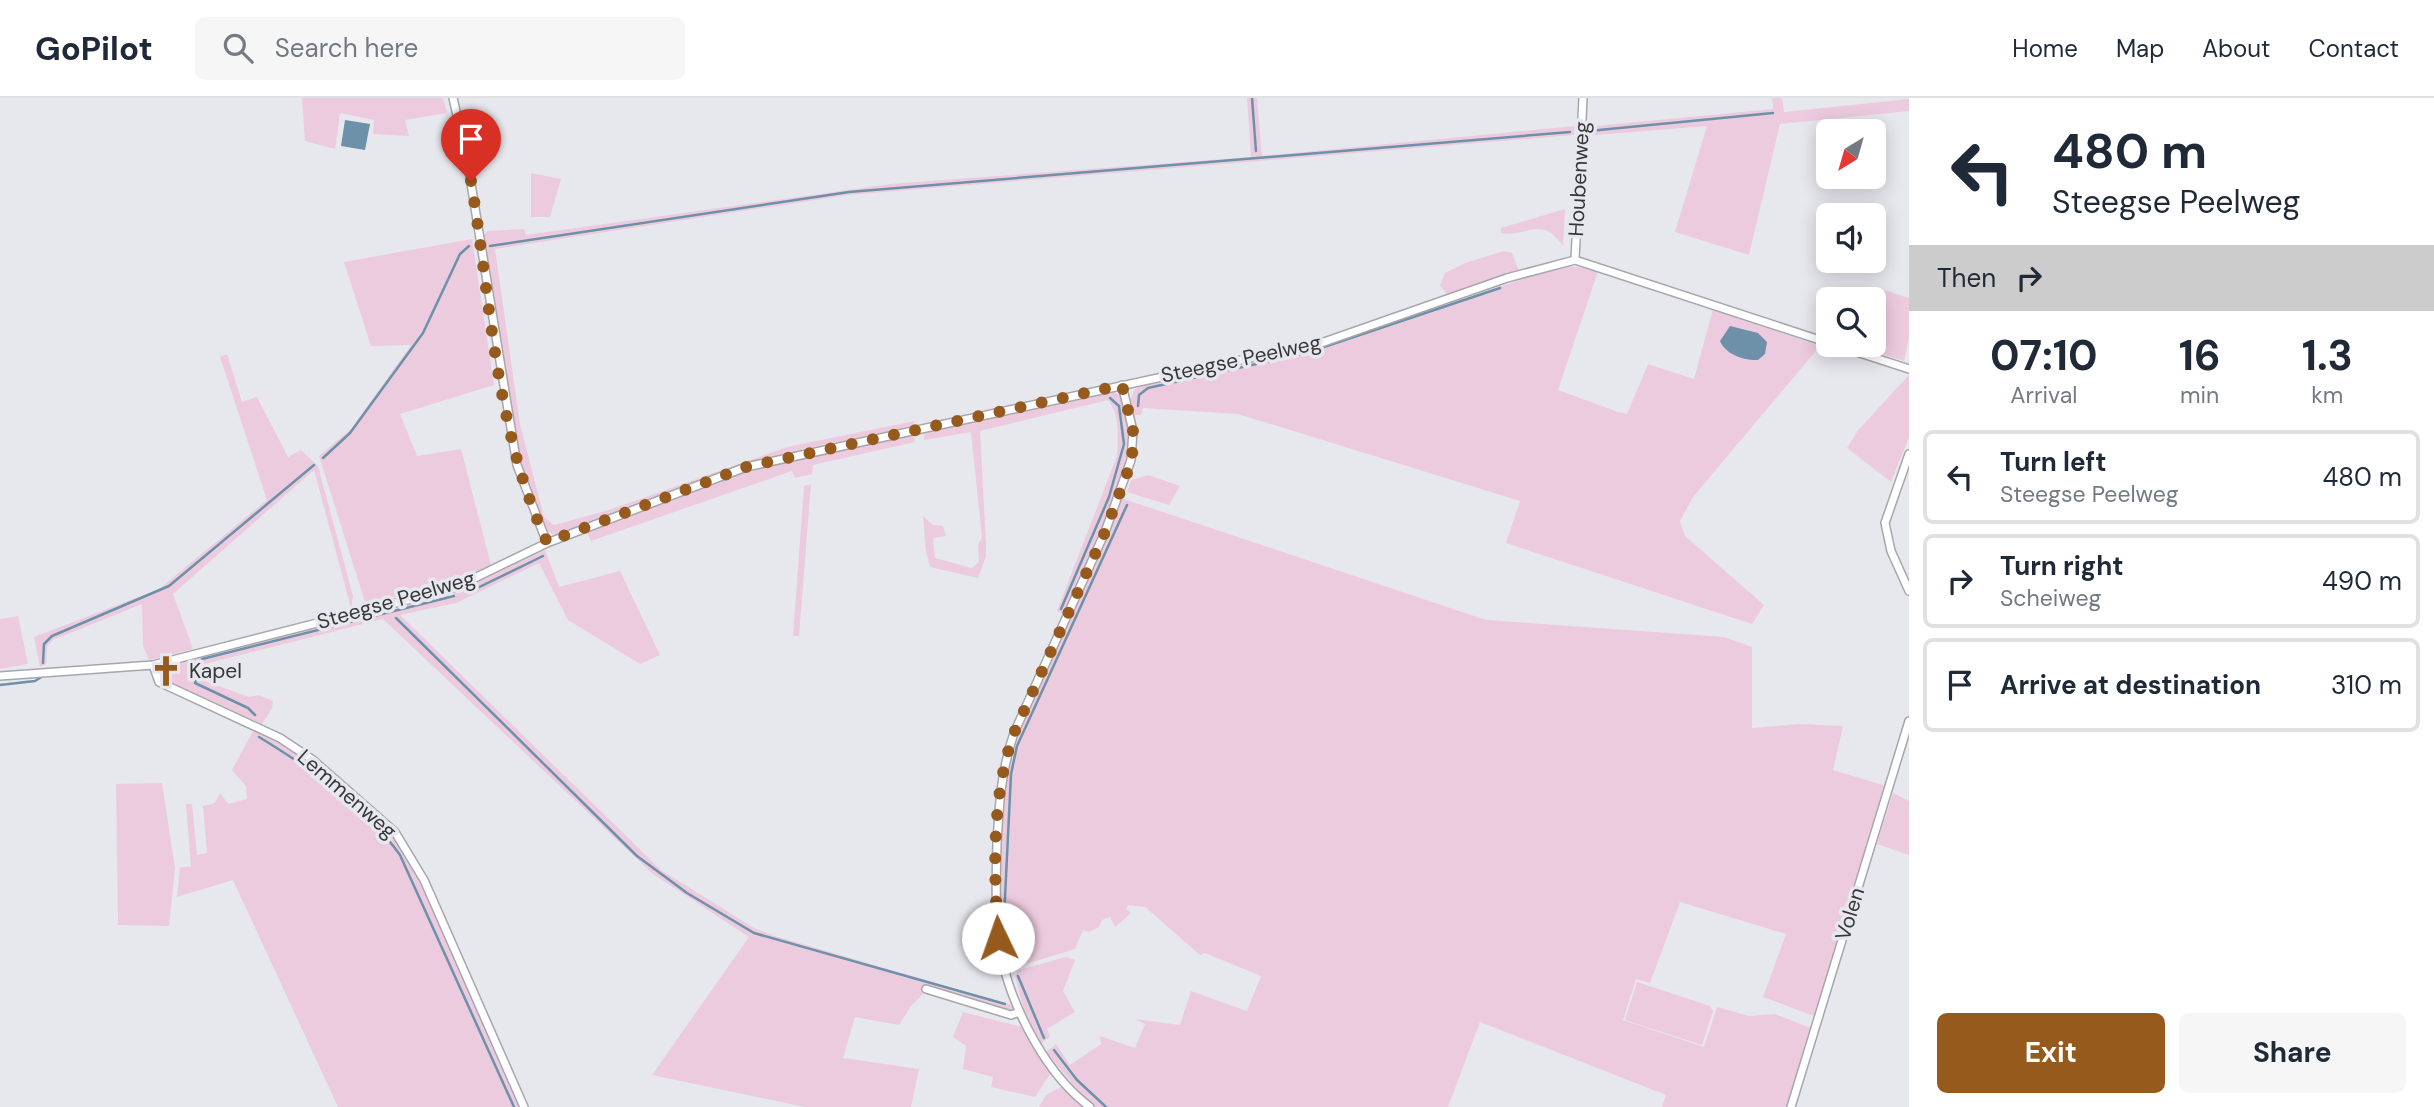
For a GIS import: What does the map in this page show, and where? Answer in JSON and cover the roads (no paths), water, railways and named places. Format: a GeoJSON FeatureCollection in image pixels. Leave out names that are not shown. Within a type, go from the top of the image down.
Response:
{"type":"FeatureCollection","features":[{"type":"Feature","properties":{"kind":"street"},"geometry":{"type":"LineString","coordinates":[[453,98],[467,159],[512,443],[532,511],[547,542]]}},
{"type":"Feature","properties":{"kind":"street","name":"Houbenweg"},"geometry":{"type":"LineString","coordinates":[[1575,260],[1583,98]]}},
{"type":"Feature","properties":{"kind":"street"},"geometry":{"type":"LineString","coordinates":[[1575,260],[1816,339]]}},
{"type":"Feature","properties":{"kind":"street","name":"Steegse Peelweg"},"geometry":{"type":"LineString","coordinates":[[0,676],[153,665],[454,587],[547,542],[746,467],[1324,342],[1507,278],[1575,260]]}},
{"type":"Feature","properties":{"kind":"street"},"geometry":{"type":"LineString","coordinates":[[1872,357],[1909,369]]}},
{"type":"Feature","properties":{"kind":"street"},"geometry":{"type":"LineString","coordinates":[[1090,1107],[1046,1061],[1020,1012],[998,938],[995,895],[1003,765],[1014,733],[1105,532],[1132,460],[1133,431],[1122,385]]}},
{"type":"Feature","properties":{"kind":"street"},"geometry":{"type":"LineString","coordinates":[[1909,454],[1885,523],[1891,551],[1909,591]]}},
{"type":"Feature","properties":{"kind":"street","name":"Lemmenweg"},"geometry":{"type":"LineString","coordinates":[[153,665],[159,682],[167,687],[254,724],[313,760],[395,832],[424,880],[524,1107]]}},
{"type":"Feature","properties":{"kind":"street","name":"Volen"},"geometry":{"type":"LineString","coordinates":[[1791,1107],[1909,721]]}},
{"type":"Feature","properties":{"kind":"street"},"geometry":{"type":"LineString","coordinates":[[926,989],[1011,1015],[1020,1012]]}},
{"type":"Feature","properties":{"kind":"water"},"geometry":{"type":"Polygon","coordinates":[[[345,120],[370,124],[365,150],[341,146],[345,120]]]}},
{"type":"Feature","properties":{"kind":"water"},"geometry":{"type":"Polygon","coordinates":[[[1730,326],[1758,333],[1767,342],[1765,354],[1758,360],[1753,360],[1741,358],[1726,350],[1720,341],[1730,326]]]}},
{"type":"Feature","properties":{"kind":"waterway"},"geometry":{"type":"LineString","coordinates":[[1252,98],[1256,151]]}},
{"type":"Feature","properties":{"kind":"waterway"},"geometry":{"type":"LineString","coordinates":[[1589,131],[1773,113]]}},
{"type":"Feature","properties":{"kind":"waterway"},"geometry":{"type":"LineString","coordinates":[[490,246],[849,192],[1570,132]]}},
{"type":"Feature","properties":{"kind":"waterway"},"geometry":{"type":"LineString","coordinates":[[323,458],[350,433],[423,333],[460,254],[469,246]]}},
{"type":"Feature","properties":{"kind":"waterway"},"geometry":{"type":"LineString","coordinates":[[1138,406],[1139,395],[1148,388],[1306,353],[1500,288]]}},
{"type":"Feature","properties":{"kind":"waterway"},"geometry":{"type":"LineString","coordinates":[[1061,609],[1109,497],[1124,444],[1119,406],[1110,398]]}},
{"type":"Feature","properties":{"kind":"waterway"},"geometry":{"type":"LineString","coordinates":[[43,663],[44,644],[52,636],[169,586],[314,465]]}},
{"type":"Feature","properties":{"kind":"waterway"},"geometry":{"type":"LineString","coordinates":[[1014,963],[1004,918],[1011,774],[1017,746],[1127,505]]}},
{"type":"Feature","properties":{"kind":"waterway"},"geometry":{"type":"LineString","coordinates":[[467,593],[543,556]]}},
{"type":"Feature","properties":{"kind":"waterway"},"geometry":{"type":"LineString","coordinates":[[255,715],[248,708],[195,683],[202,659],[454,596]]}},
{"type":"Feature","properties":{"kind":"waterway"},"geometry":{"type":"LineString","coordinates":[[396,618],[637,856],[687,893],[754,933],[1005,1004]]}},
{"type":"Feature","properties":{"kind":"waterway"},"geometry":{"type":"LineString","coordinates":[[0,685],[35,681],[43,676]]}},
{"type":"Feature","properties":{"kind":"waterway"},"geometry":{"type":"LineString","coordinates":[[259,737],[336,789],[370,820],[400,855],[514,1107]]}},
{"type":"Feature","properties":{"kind":"waterway"},"geometry":{"type":"LineString","coordinates":[[1018,976],[1044,1038]]}},
{"type":"Feature","properties":{"kind":"waterway"},"geometry":{"type":"LineString","coordinates":[[1054,1050],[1077,1080],[1106,1107]]}},
{"type":"Feature","properties":{"kind":"place","name":"Kapel"},"geometry":{"type":"Point","coordinates":[166,671]}}]}
